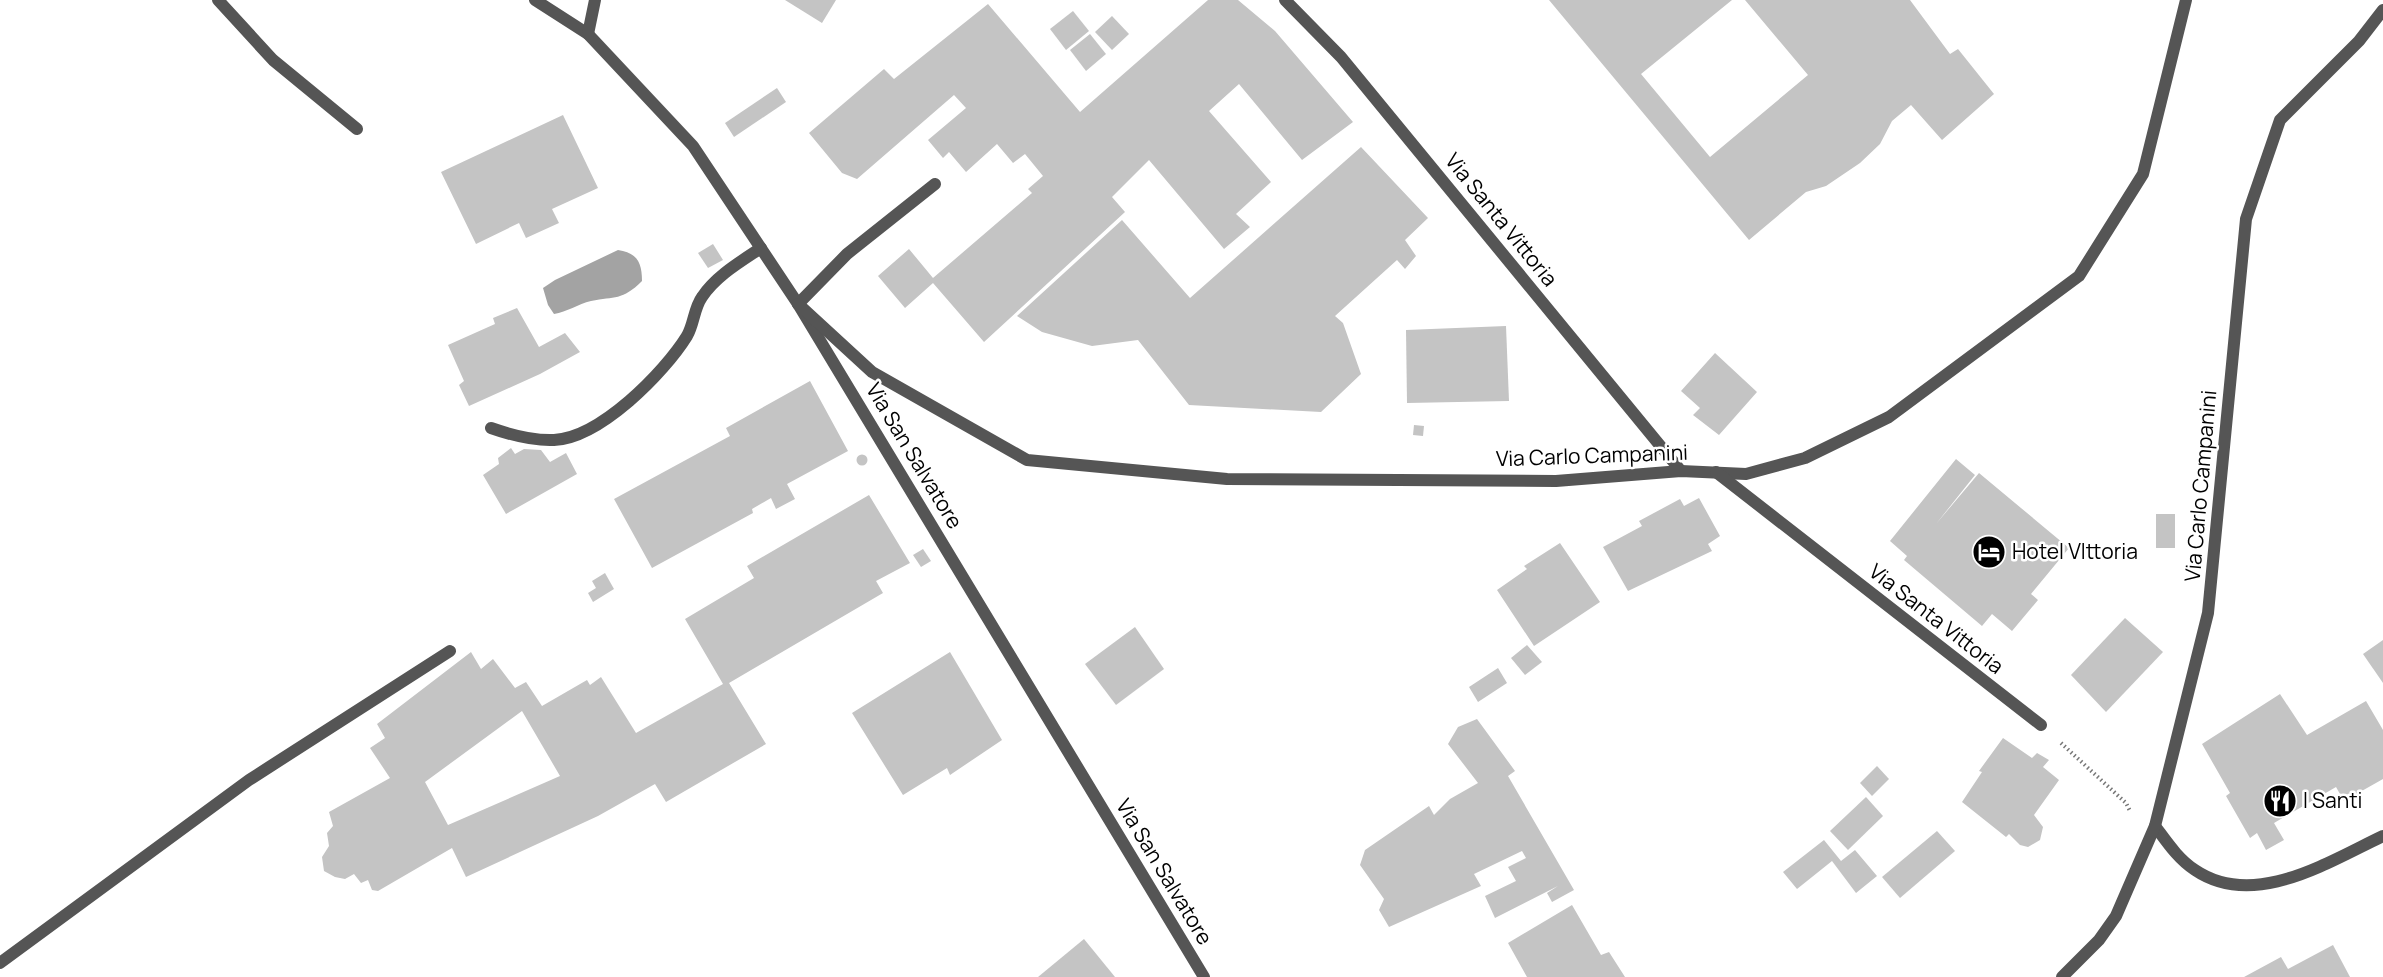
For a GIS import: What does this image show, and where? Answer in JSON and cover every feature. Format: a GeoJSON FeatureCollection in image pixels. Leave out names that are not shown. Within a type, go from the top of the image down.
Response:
{"type":"FeatureCollection","features":[{"type":"Feature","properties":{"kind":"street"},"geometry":{"type":"LineString","coordinates":[[218,0],[273,60],[357,129]]}},
{"type":"Feature","properties":{"kind":"street","name":"Via San Salvatore"},"geometry":{"type":"LineString","coordinates":[[535,0],[588,34],[693,146],[798,304],[1204,977]]}},
{"type":"Feature","properties":{"kind":"street"},"geometry":{"type":"LineString","coordinates":[[588,34],[595,0]]}},
{"type":"Feature","properties":{"kind":"street","name":"Via Santa Vittoria"},"geometry":{"type":"LineString","coordinates":[[1285,0],[1341,57],[1681,471]]}},
{"type":"Feature","properties":{"kind":"street","name":"Via Carlo Campanini"},"geometry":{"type":"LineString","coordinates":[[798,304],[872,372],[1027,460],[1227,479],[1556,481],[1681,471],[1746,474],[1805,458],[1889,417],[2079,276],[2144,174],[2186,0]]}},
{"type":"Feature","properties":{"kind":"street","name":"Via Carlo Campanini"},"geometry":{"type":"LineString","coordinates":[[2062,977],[2091,949],[2116,916],[2155,826],[2208,613],[2246,219],[2280,120],[2359,41],[2383,10]]}},
{"type":"Feature","properties":{"kind":"street"},"geometry":{"type":"LineString","coordinates":[[798,304],[847,254],[935,184]]}},
{"type":"Feature","properties":{"kind":"street"},"geometry":{"type":"LineString","coordinates":[[491,428],[514,436],[555,441],[585,431],[622,408],[657,376],[688,334],[701,298],[721,275],[761,248]]}},
{"type":"Feature","properties":{"kind":"street","name":"Via Santa Vittoria"},"geometry":{"type":"LineString","coordinates":[[1716,472],[2041,725]]}},
{"type":"Feature","properties":{"kind":"street"},"geometry":{"type":"LineString","coordinates":[[0,963],[249,780],[450,651]]}},
{"type":"Feature","properties":{"kind":"street"},"geometry":{"type":"LineString","coordinates":[[2155,826],[2175,853],[2193,869],[2209,879],[2230,886],[2252,886],[2298,875],[2383,836]]}},
{"type":"Feature","properties":{"kind":"path"},"geometry":{"type":"LineString","coordinates":[[2041,725],[2126,803]]}},
{"type":"Feature","properties":{"kind":"shaded area"},"geometry":{"type":"Polygon","coordinates":[[[618,250],[630,253],[637,259],[642,281],[623,295],[591,301],[554,314],[548,305],[543,288],[618,250]]]}},
{"type":"Feature","properties":{"kind":"building"},"geometry":{"type":"Polygon","coordinates":[[[785,0],[836,0],[822,23],[785,0]]]}},
{"type":"Feature","properties":{"kind":"building"},"geometry":{"type":"Polygon","coordinates":[[[1208,0],[1238,0],[1275,31],[1353,122],[1302,160],[1239,84],[1209,111],[1271,182],[1236,214],[1250,227],[1224,249],[1149,160],[1112,197],[1125,212],[984,342],[933,283],[905,308],[878,276],[909,249],[933,278],[1032,193],[1028,189],[1043,176],[1025,154],[1013,163],[997,144],[966,172],[949,152],[943,158],[928,140],[966,108],[954,95],[857,179],[842,173],[809,133],[884,69],[894,79],[988,4],[1080,112],[1208,0]]]}},
{"type":"Feature","properties":{"kind":"building"},"geometry":{"type":"Polygon","coordinates":[[[1549,0],[1732,0],[1641,74],[1710,157],[1808,75],[1745,0],[1910,0],[1950,54],[1958,49],[1994,94],[1942,140],[1911,105],[1892,121],[1880,144],[1860,163],[1826,186],[1806,192],[1749,240],[1549,0]]]}},
{"type":"Feature","properties":{"kind":"building"},"geometry":{"type":"Polygon","coordinates":[[[1073,11],[1089,31],[1066,50],[1050,29],[1073,11]]]}},
{"type":"Feature","properties":{"kind":"building"},"geometry":{"type":"Polygon","coordinates":[[[1112,16],[1129,34],[1112,50],[1095,32],[1112,16]]]}},
{"type":"Feature","properties":{"kind":"building"},"geometry":{"type":"Polygon","coordinates":[[[1090,34],[1106,54],[1086,71],[1070,50],[1090,34]]]}},
{"type":"Feature","properties":{"kind":"building"},"geometry":{"type":"Polygon","coordinates":[[[777,88],[786,102],[734,137],[725,123],[777,88]]]}},
{"type":"Feature","properties":{"kind":"building"},"geometry":{"type":"Polygon","coordinates":[[[563,115],[598,188],[552,209],[559,223],[526,238],[519,223],[476,244],[441,172],[563,115]]]}},
{"type":"Feature","properties":{"kind":"building"},"geometry":{"type":"Polygon","coordinates":[[[1361,147],[1428,218],[1405,240],[1416,256],[1405,269],[1397,260],[1335,316],[1343,323],[1361,374],[1321,412],[1189,405],[1138,340],[1092,346],[1042,332],[1017,316],[1122,220],[1190,298],[1361,147]]]}},
{"type":"Feature","properties":{"kind":"building"},"geometry":{"type":"Polygon","coordinates":[[[713,244],[723,260],[708,268],[698,253],[713,244]]]}},
{"type":"Feature","properties":{"kind":"building"},"geometry":{"type":"Polygon","coordinates":[[[517,308],[539,347],[565,333],[580,352],[540,374],[469,406],[459,385],[464,381],[448,345],[495,324],[493,318],[517,308]]]}},
{"type":"Feature","properties":{"kind":"building"},"geometry":{"type":"Polygon","coordinates":[[[1506,326],[1509,401],[1407,403],[1406,330],[1506,326]]]}},
{"type":"Feature","properties":{"kind":"building"},"geometry":{"type":"Polygon","coordinates":[[[1715,353],[1757,392],[1719,435],[1693,415],[1700,408],[1681,391],[1715,353]]]}},
{"type":"Feature","properties":{"kind":"building"},"geometry":{"type":"Polygon","coordinates":[[[810,381],[848,451],[787,484],[795,499],[776,509],[771,498],[752,509],[753,513],[652,568],[614,499],[730,436],[726,428],[810,381]]]}},
{"type":"Feature","properties":{"kind":"building"},"geometry":{"type":"Polygon","coordinates":[[[1414,425],[1424,426],[1423,436],[1413,435],[1414,425]]]}},
{"type":"Feature","properties":{"kind":"building"},"geometry":{"type":"Polygon","coordinates":[[[511,448],[515,454],[524,449],[541,450],[550,462],[566,453],[577,474],[506,514],[483,475],[499,464],[498,458],[511,448]]]}},
{"type":"Feature","properties":{"kind":"building"},"geometry":{"type":"Polygon","coordinates":[[[862,454],[868,460],[862,466],[856,460],[862,454]]]}},
{"type":"Feature","properties":{"kind":"building","name":"Hotel VIttoria"},"geometry":{"type":"Polygon","coordinates":[[[1956,459],[1975,475],[1936,524],[1979,473],[2069,548],[2031,594],[2038,600],[2012,631],[1992,614],[1982,626],[1904,560],[1907,556],[1890,541],[1956,459]]]}},
{"type":"Feature","properties":{"kind":"building"},"geometry":{"type":"Polygon","coordinates":[[[869,495],[910,563],[876,581],[883,593],[729,683],[766,744],[666,802],[655,784],[598,816],[466,877],[452,848],[378,891],[372,890],[368,880],[361,883],[354,874],[345,879],[324,871],[322,857],[329,846],[327,833],[333,826],[329,812],[390,778],[370,748],[385,738],[377,724],[471,652],[481,669],[493,659],[515,688],[526,682],[542,706],[587,680],[590,685],[601,677],[636,733],[723,684],[685,619],[754,578],[747,566],[869,495]],[[522,711],[425,782],[448,825],[560,776],[522,711]]]}},
{"type":"Feature","properties":{"kind":"building"},"geometry":{"type":"Polygon","coordinates":[[[1699,498],[1720,536],[1708,544],[1712,551],[1628,591],[1603,547],[1642,526],[1639,521],[1680,499],[1684,506],[1699,498]]]}},
{"type":"Feature","properties":{"kind":"building"},"geometry":{"type":"Polygon","coordinates":[[[2156,514],[2175,514],[2175,548],[2156,548],[2156,514]]]}},
{"type":"Feature","properties":{"kind":"building"},"geometry":{"type":"Polygon","coordinates":[[[1560,543],[1600,602],[1534,646],[1497,590],[1527,569],[1524,566],[1560,543]]]}},
{"type":"Feature","properties":{"kind":"building"},"geometry":{"type":"Polygon","coordinates":[[[923,549],[931,561],[921,567],[913,555],[923,549]]]}},
{"type":"Feature","properties":{"kind":"building"},"geometry":{"type":"Polygon","coordinates":[[[605,573],[614,589],[593,602],[588,593],[596,588],[592,581],[605,573]]]}},
{"type":"Feature","properties":{"kind":"building"},"geometry":{"type":"Polygon","coordinates":[[[2125,618],[2163,652],[2106,712],[2071,675],[2125,618]]]}},
{"type":"Feature","properties":{"kind":"building"},"geometry":{"type":"Polygon","coordinates":[[[1135,627],[1164,669],[1116,705],[1085,664],[1135,627]]]}},
{"type":"Feature","properties":{"kind":"building"},"geometry":{"type":"Polygon","coordinates":[[[2383,640],[2383,683],[2363,654],[2383,640]]]}},
{"type":"Feature","properties":{"kind":"building"},"geometry":{"type":"Polygon","coordinates":[[[1527,645],[1542,662],[1525,675],[1511,658],[1527,645]]]}},
{"type":"Feature","properties":{"kind":"building"},"geometry":{"type":"Polygon","coordinates":[[[950,652],[1002,740],[950,775],[947,768],[903,795],[852,713],[950,652]]]}},
{"type":"Feature","properties":{"kind":"building"},"geometry":{"type":"Polygon","coordinates":[[[1498,668],[1507,683],[1478,702],[1469,687],[1498,668]]]}},
{"type":"Feature","properties":{"kind":"building"},"geometry":{"type":"Polygon","coordinates":[[[2280,694],[2307,735],[2366,701],[2383,730],[2383,779],[2344,801],[2336,787],[2274,823],[2284,840],[2266,850],[2257,833],[2250,838],[2226,796],[2230,793],[2202,744],[2280,694]]]}},
{"type":"Feature","properties":{"kind":"building"},"geometry":{"type":"Polygon","coordinates":[[[1477,719],[1515,771],[1508,776],[1574,890],[1552,902],[1547,893],[1558,886],[1495,918],[1485,896],[1516,881],[1508,867],[1526,858],[1522,851],[1474,874],[1481,886],[1389,927],[1379,910],[1384,899],[1360,865],[1365,850],[1429,806],[1434,815],[1450,799],[1478,783],[1448,744],[1458,727],[1477,719]]]}},
{"type":"Feature","properties":{"kind":"building"},"geometry":{"type":"Polygon","coordinates":[[[2003,738],[2032,758],[2037,753],[2049,760],[2043,767],[2059,780],[2034,815],[2043,827],[2040,840],[2028,847],[2020,845],[2009,834],[2006,837],[1962,802],[1982,772],[1979,771],[2003,738]]]}},
{"type":"Feature","properties":{"kind":"building"},"geometry":{"type":"Polygon","coordinates":[[[1877,766],[1889,779],[1872,796],[1860,783],[1877,766]]]}},
{"type":"Feature","properties":{"kind":"building"},"geometry":{"type":"Polygon","coordinates":[[[1866,797],[1883,816],[1848,850],[1830,831],[1866,797]]]}},
{"type":"Feature","properties":{"kind":"building"},"geometry":{"type":"Polygon","coordinates":[[[1937,831],[1955,851],[1900,898],[1882,877],[1937,831]]]}},
{"type":"Feature","properties":{"kind":"building"},"geometry":{"type":"Polygon","coordinates":[[[1824,840],[1841,861],[1855,850],[1877,876],[1856,893],[1832,861],[1797,889],[1783,872],[1824,840]]]}},
{"type":"Feature","properties":{"kind":"building"},"geometry":{"type":"Polygon","coordinates":[[[1572,905],[1601,955],[1609,952],[1625,977],[1527,977],[1508,943],[1572,905]]]}},
{"type":"Feature","properties":{"kind":"building"},"geometry":{"type":"Polygon","coordinates":[[[1084,939],[1115,977],[1038,977],[1084,939]]]}},
{"type":"Feature","properties":{"kind":"building"},"geometry":{"type":"Polygon","coordinates":[[[2333,945],[2350,977],[2244,977],[2281,957],[2288,969],[2333,945]]]}},
{"type":"Feature","properties":{"kind":"place","name":"Hotel VIttoria"},"geometry":{"type":"Point","coordinates":[1989,552]}},
{"type":"Feature","properties":{"kind":"place","name":"I Santi"},"geometry":{"type":"Point","coordinates":[2280,801]}}]}
